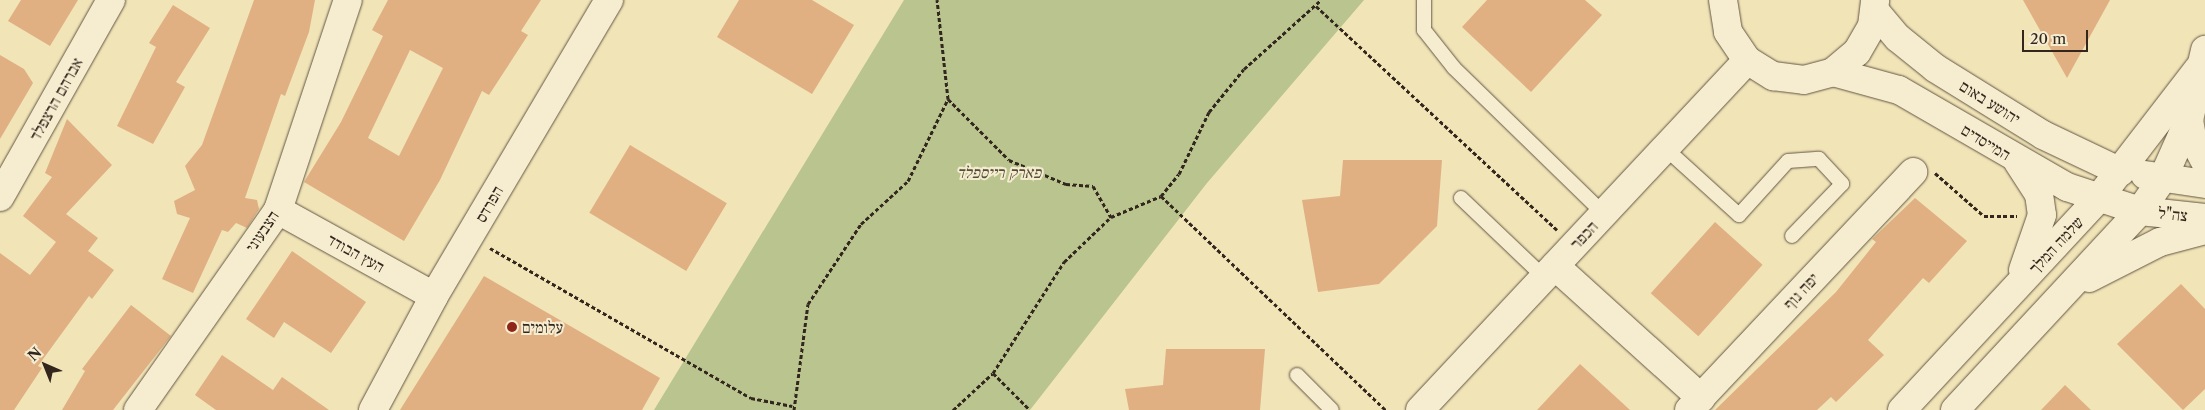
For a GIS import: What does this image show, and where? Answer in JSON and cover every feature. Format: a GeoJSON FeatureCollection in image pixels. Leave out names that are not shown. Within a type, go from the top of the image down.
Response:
{"type":"FeatureCollection","features":[{"type":"Feature","properties":{"kind":"street","name":"אברהם הרצפלד"},"geometry":{"type":"LineString","coordinates":[[4,180],[111,0]]}},
{"type":"Feature","properties":{"kind":"street","name":"הצבעוני"},"geometry":{"type":"LineString","coordinates":[[138,410],[278,210],[348,0]]}},
{"type":"Feature","properties":{"kind":"street","name":"הפרדס"},"geometry":{"type":"LineString","coordinates":[[373,410],[434,296],[610,0]]}},
{"type":"Feature","properties":{"kind":"street"},"geometry":{"type":"LineString","coordinates":[[1723,0],[1728,32],[1747,60],[1788,80],[1833,72],[1857,52],[1874,5]]}},
{"type":"Feature","properties":{"kind":"street","name":"יהושע באום"},"geometry":{"type":"LineString","coordinates":[[1874,5],[1898,38],[1935,68],[2044,135],[2121,172]]}},
{"type":"Feature","properties":{"kind":"street","name":"שלמה המלך"},"geometry":{"type":"LineString","coordinates":[[1902,410],[2098,199],[2121,172],[2202,59]]}},
{"type":"Feature","properties":{"kind":"street","name":"שלמה המלך"},"geometry":{"type":"LineString","coordinates":[[1955,410],[2140,211],[2163,178],[2189,120],[2202,59]]}},
{"type":"Feature","properties":{"kind":"street","name":"הכפר"},"geometry":{"type":"LineString","coordinates":[[1420,410],[1747,60]]}},
{"type":"Feature","properties":{"kind":"street","name":"המייסדים"},"geometry":{"type":"LineString","coordinates":[[1833,72],[1900,90],[2018,162],[2098,199],[2140,211]]}},
{"type":"Feature","properties":{"kind":"street"},"geometry":{"type":"LineString","coordinates":[[2189,120],[2192,137],[2205,161]]}},
{"type":"Feature","properties":{"kind":"street"},"geometry":{"type":"LineString","coordinates":[[2008,297],[2038,239],[2042,215],[2039,194],[2018,162]]}},
{"type":"Feature","properties":{"kind":"street","name":"יפה נוף"},"geometry":{"type":"LineString","coordinates":[[1695,404],[1913,172]]}},
{"type":"Feature","properties":{"kind":"street"},"geometry":{"type":"LineString","coordinates":[[2121,172],[2163,178]]}},
{"type":"Feature","properties":{"kind":"street","name":"צה\"ל"},"geometry":{"type":"LineString","coordinates":[[2163,178],[2205,184]]}},
{"type":"Feature","properties":{"kind":"street","name":"העץ הבודד"},"geometry":{"type":"LineString","coordinates":[[278,210],[434,296]]}},
{"type":"Feature","properties":{"kind":"street","name":"צה\"ל"},"geometry":{"type":"LineString","coordinates":[[2140,211],[2205,218]]}},
{"type":"Feature","properties":{"kind":"street"},"geometry":{"type":"LineString","coordinates":[[2059,299],[2132,255],[2205,230]]}},
{"type":"Feature","properties":{"kind":"street"},"geometry":{"type":"LineString","coordinates":[[1550,272],[1695,404]]}},
{"type":"Feature","properties":{"kind":"lane"},"geometry":{"type":"LineString","coordinates":[[1424,0],[1424,30],[1454,68],[1604,214]]}},
{"type":"Feature","properties":{"kind":"lane"},"geometry":{"type":"LineString","coordinates":[[1665,148],[1739,215],[1788,161],[1819,160],[1842,184],[1792,236]]}},
{"type":"Feature","properties":{"kind":"lane"},"geometry":{"type":"LineString","coordinates":[[1461,198],[1550,272]]}},
{"type":"Feature","properties":{"kind":"lane"},"geometry":{"type":"LineString","coordinates":[[1297,375],[1332,410]]}},
{"type":"Feature","properties":{"kind":"path"},"geometry":{"type":"LineString","coordinates":[[470,236],[751,398],[793,408],[808,304],[860,224],[908,181],[948,100],[937,0]]}},
{"type":"Feature","properties":{"kind":"path"},"geometry":{"type":"LineString","coordinates":[[953,410],[993,373],[1064,262],[1111,217],[1161,196],[1178,174],[1209,112],[1244,69],[1321,0]]}},
{"type":"Feature","properties":{"kind":"path"},"geometry":{"type":"LineString","coordinates":[[1316,6],[1574,246]]}},
{"type":"Feature","properties":{"kind":"path"},"geometry":{"type":"LineString","coordinates":[[948,100],[1009,160],[1066,184],[1093,186],[1111,217]]}},
{"type":"Feature","properties":{"kind":"path"},"geometry":{"type":"LineString","coordinates":[[1913,172],[1940,174],[1984,216],[2042,215]]}},
{"type":"Feature","properties":{"kind":"path"},"geometry":{"type":"LineString","coordinates":[[1161,196],[1386,410]]}},
{"type":"Feature","properties":{"kind":"path"},"geometry":{"type":"LineString","coordinates":[[993,373],[1030,410]]}},
{"type":"Feature","properties":{"kind":"green space","name":"פארק רייספלד"},"geometry":{"type":"Polygon","coordinates":[[[904,0],[1364,0],[1207,183],[1030,410],[654,410],[904,0]]]}},
{"type":"Feature","properties":{"kind":"building"},"geometry":{"type":"Polygon","coordinates":[[[21,0],[78,0],[50,46],[8,21],[21,0]]]}},
{"type":"Feature","properties":{"kind":"building"},"geometry":{"type":"Polygon","coordinates":[[[254,0],[315,0],[309,32],[285,96],[281,94],[245,198],[257,200],[259,209],[247,228],[236,223],[228,232],[222,230],[193,293],[162,279],[190,218],[177,214],[174,201],[195,190],[185,166],[202,145],[254,0]]]}},
{"type":"Feature","properties":{"kind":"building"},"geometry":{"type":"Polygon","coordinates":[[[388,0],[541,0],[521,31],[528,35],[489,95],[482,91],[440,180],[404,241],[304,182],[341,122],[383,36],[372,30],[388,0]],[[410,50],[368,138],[399,156],[443,68],[410,50]]]}},
{"type":"Feature","properties":{"kind":"building"},"geometry":{"type":"Polygon","coordinates":[[[739,0],[812,0],[854,25],[812,94],[717,37],[739,0]]]}},
{"type":"Feature","properties":{"kind":"building"},"geometry":{"type":"Polygon","coordinates":[[[1487,0],[1585,0],[1602,15],[1531,92],[1462,27],[1487,0]]]}},
{"type":"Feature","properties":{"kind":"building"},"geometry":{"type":"Polygon","coordinates":[[[2023,0],[2110,0],[2067,78],[2023,0]]]}},
{"type":"Feature","properties":{"kind":"building"},"geometry":{"type":"Polygon","coordinates":[[[173,5],[210,28],[176,82],[185,87],[153,144],[117,126],[156,47],[149,43],[173,5]]]}},
{"type":"Feature","properties":{"kind":"building"},"geometry":{"type":"Polygon","coordinates":[[[0,55],[24,69],[33,83],[0,139],[0,55]]]}},
{"type":"Feature","properties":{"kind":"building"},"geometry":{"type":"Polygon","coordinates":[[[67,119],[112,165],[66,214],[98,238],[88,251],[114,270],[92,299],[89,296],[38,366],[42,368],[14,410],[0,410],[0,253],[30,275],[56,242],[23,216],[52,177],[45,173],[67,119]]]}},
{"type":"Feature","properties":{"kind":"building"},"geometry":{"type":"Polygon","coordinates":[[[630,145],[727,203],[686,271],[589,213],[630,145]]]}},
{"type":"Feature","properties":{"kind":"building"},"geometry":{"type":"Polygon","coordinates":[[[1343,160],[1442,160],[1437,226],[1379,284],[1318,292],[1302,200],[1340,196],[1343,160]]]}},
{"type":"Feature","properties":{"kind":"building"},"geometry":{"type":"Polygon","coordinates":[[[1915,198],[1967,241],[1929,283],[1923,278],[1868,340],[1884,355],[1836,402],[1831,397],[1817,410],[1715,410],[1836,292],[1876,242],[1872,239],[1915,198]]]}},
{"type":"Feature","properties":{"kind":"building"},"geometry":{"type":"Polygon","coordinates":[[[1715,222],[1763,265],[1698,336],[1651,293],[1715,222]]]}},
{"type":"Feature","properties":{"kind":"building"},"geometry":{"type":"Polygon","coordinates":[[[292,251],[366,302],[331,353],[284,322],[274,338],[246,319],[292,251]]]}},
{"type":"Feature","properties":{"kind":"building","name":"עלומים"},"geometry":{"type":"Polygon","coordinates":[[[484,276],[660,378],[642,410],[400,410],[484,276]]]}},
{"type":"Feature","properties":{"kind":"building"},"geometry":{"type":"Polygon","coordinates":[[[2181,284],[2205,309],[2205,389],[2183,410],[2117,344],[2181,284]]]}},
{"type":"Feature","properties":{"kind":"building"},"geometry":{"type":"Polygon","coordinates":[[[131,305],[171,336],[113,410],[62,410],[85,371],[82,369],[131,305]]]}},
{"type":"Feature","properties":{"kind":"building"},"geometry":{"type":"Polygon","coordinates":[[[1166,349],[1265,349],[1260,410],[1129,410],[1125,389],[1163,385],[1166,349]]]}},
{"type":"Feature","properties":{"kind":"building"},"geometry":{"type":"Polygon","coordinates":[[[222,355],[273,390],[282,377],[329,410],[216,410],[195,395],[222,355]]]}},
{"type":"Feature","properties":{"kind":"building"},"geometry":{"type":"Polygon","coordinates":[[[1580,364],[1630,410],[1537,410],[1580,364]]]}},
{"type":"Feature","properties":{"kind":"building"},"geometry":{"type":"Polygon","coordinates":[[[2065,385],[2091,410],[2041,410],[2065,385]]]}},
{"type":"Feature","properties":{"kind":"place","name":"עלומים"},"geometry":{"type":"Point","coordinates":[512,327]}}]}
